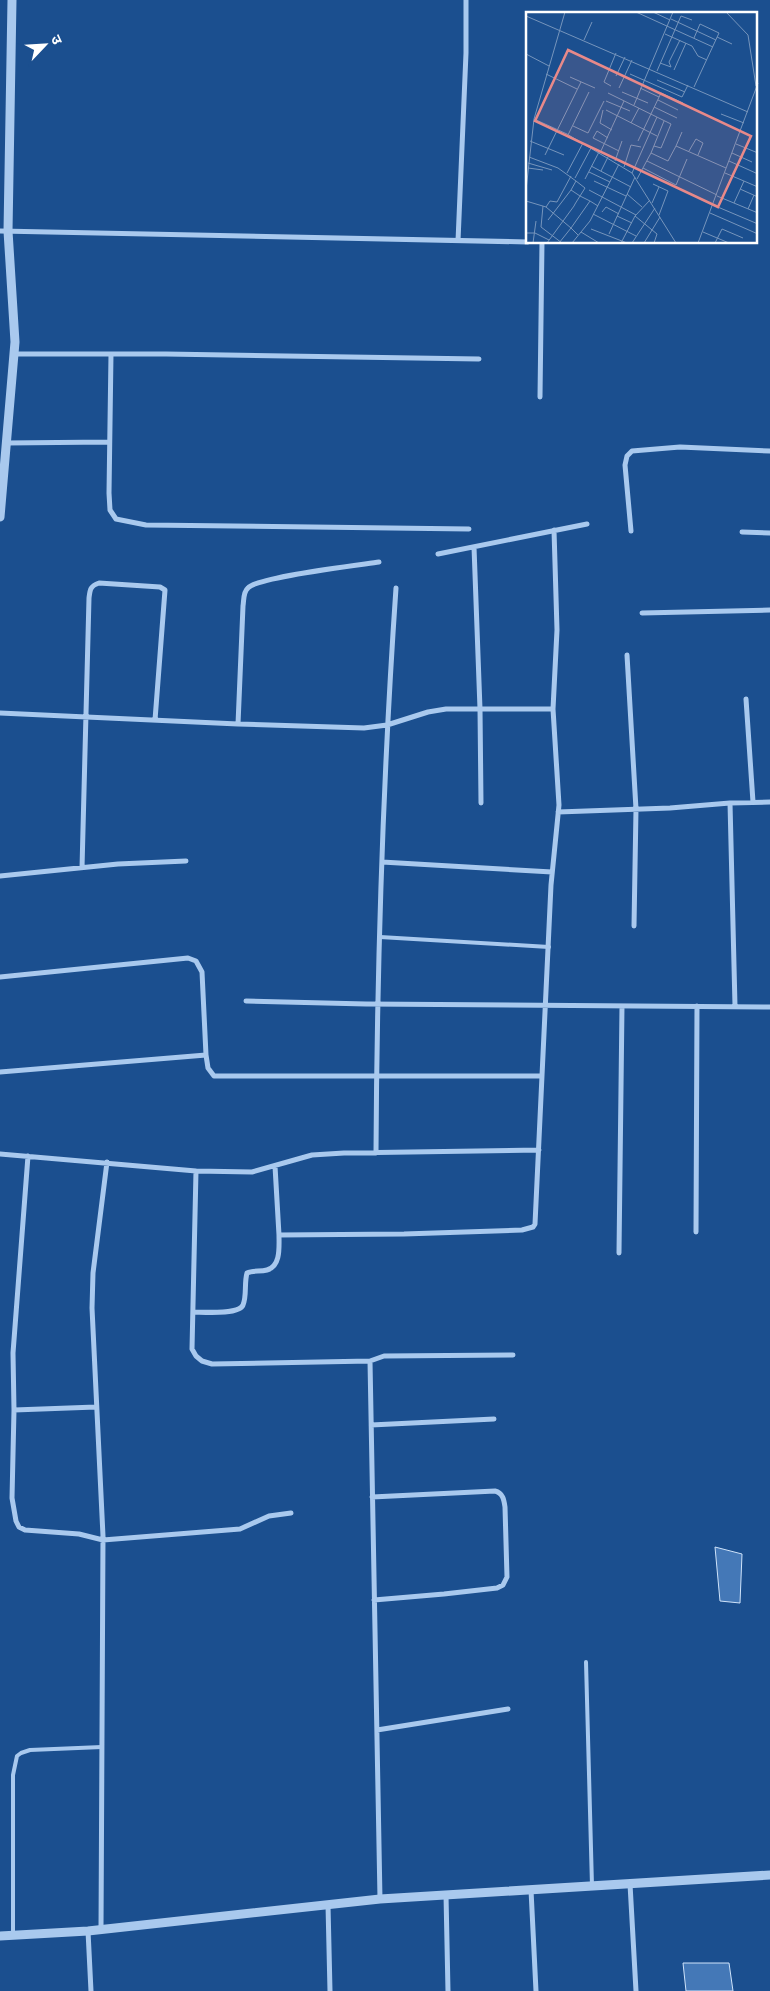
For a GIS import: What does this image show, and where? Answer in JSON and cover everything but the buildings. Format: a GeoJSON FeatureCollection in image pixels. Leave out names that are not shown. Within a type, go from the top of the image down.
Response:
{"type":"FeatureCollection","features":[{"type":"Feature","properties":{"kind":"street"},"geometry":{"type":"LineString","coordinates":[[0,517],[15,342],[4,231],[12,0]]}},
{"type":"Feature","properties":{"kind":"street"},"geometry":{"type":"LineString","coordinates":[[458,241],[466,53],[466,0]]}},
{"type":"Feature","properties":{"kind":"street"},"geometry":{"type":"LineString","coordinates":[[4,231],[526,242]]}},
{"type":"Feature","properties":{"kind":"street"},"geometry":{"type":"LineString","coordinates":[[540,396],[542,244]]}},
{"type":"Feature","properties":{"kind":"street"},"geometry":{"type":"LineString","coordinates":[[14,354],[479,359]]}},
{"type":"Feature","properties":{"kind":"street"},"geometry":{"type":"LineString","coordinates":[[111,354],[109,493],[110,510],[116,519],[146,525],[469,529]]}},
{"type":"Feature","properties":{"kind":"street"},"geometry":{"type":"LineString","coordinates":[[6,443],[110,442]]}},
{"type":"Feature","properties":{"kind":"street"},"geometry":{"type":"LineString","coordinates":[[631,531],[625,465],[626,456],[632,451],[680,447],[770,451]]}},
{"type":"Feature","properties":{"kind":"street"},"geometry":{"type":"LineString","coordinates":[[438,554],[587,524]]}},
{"type":"Feature","properties":{"kind":"street"},"geometry":{"type":"LineString","coordinates":[[279,1235],[414,1234],[529,1229],[536,1224],[552,872],[558,812],[553,709],[557,630],[554,530]]}},
{"type":"Feature","properties":{"kind":"street"},"geometry":{"type":"LineString","coordinates":[[742,532],[770,533]]}},
{"type":"Feature","properties":{"kind":"street"},"geometry":{"type":"LineString","coordinates":[[474,546],[480,709],[481,803]]}},
{"type":"Feature","properties":{"kind":"street"},"geometry":{"type":"LineString","coordinates":[[238,724],[243,606],[244,593],[248,586],[290,575],[380,562]]}},
{"type":"Feature","properties":{"kind":"street"},"geometry":{"type":"LineString","coordinates":[[82,868],[90,589],[93,585],[99,583],[160,587],[165,590],[155,720]]}},
{"type":"Feature","properties":{"kind":"street"},"geometry":{"type":"LineString","coordinates":[[376,1153],[377,1004],[382,862],[387,725],[396,588]]}},
{"type":"Feature","properties":{"kind":"street"},"geometry":{"type":"LineString","coordinates":[[642,614],[770,610]]}},
{"type":"Feature","properties":{"kind":"street"},"geometry":{"type":"LineString","coordinates":[[627,655],[636,809],[634,926]]}},
{"type":"Feature","properties":{"kind":"street"},"geometry":{"type":"LineString","coordinates":[[746,699],[753,802]]}},
{"type":"Feature","properties":{"kind":"street"},"geometry":{"type":"LineString","coordinates":[[0,713],[364,728],[387,725],[428,712],[446,709],[553,709]]}},
{"type":"Feature","properties":{"kind":"street"},"geometry":{"type":"LineString","coordinates":[[558,812],[770,802]]}},
{"type":"Feature","properties":{"kind":"street"},"geometry":{"type":"LineString","coordinates":[[730,803],[735,1006]]}},
{"type":"Feature","properties":{"kind":"street"},"geometry":{"type":"LineString","coordinates":[[0,876],[186,861]]}},
{"type":"Feature","properties":{"kind":"street"},"geometry":{"type":"LineString","coordinates":[[382,862],[552,872]]}},
{"type":"Feature","properties":{"kind":"street"},"geometry":{"type":"LineString","coordinates":[[0,976],[188,958],[196,961],[202,972],[208,1068],[214,1076],[542,1076]]}},
{"type":"Feature","properties":{"kind":"street"},"geometry":{"type":"LineString","coordinates":[[246,1001],[546,1006],[770,1007]]}},
{"type":"Feature","properties":{"kind":"street"},"geometry":{"type":"LineString","coordinates":[[619,1253],[622,1006]]}},
{"type":"Feature","properties":{"kind":"street"},"geometry":{"type":"LineString","coordinates":[[696,1232],[697,1006]]}},
{"type":"Feature","properties":{"kind":"street"},"geometry":{"type":"LineString","coordinates":[[0,1072],[206,1055]]}},
{"type":"Feature","properties":{"kind":"street"},"geometry":{"type":"LineString","coordinates":[[0,1154],[196,1171],[252,1172],[312,1155],[539,1150]]}},
{"type":"Feature","properties":{"kind":"street"},"geometry":{"type":"LineString","coordinates":[[28,1156],[13,1353],[12,1498],[13,1512],[19,1527],[24,1530],[79,1534],[103,1540],[240,1529],[269,1516],[291,1513]]}},
{"type":"Feature","properties":{"kind":"street"},"geometry":{"type":"LineString","coordinates":[[102,1930],[103,1540],[92,1308],[93,1273],[107,1162]]}},
{"type":"Feature","properties":{"kind":"street"},"geometry":{"type":"LineString","coordinates":[[193,1312],[230,1312],[240,1309],[243,1304],[247,1273],[268,1270],[274,1266],[277,1260],[279,1235],[275,1166]]}},
{"type":"Feature","properties":{"kind":"street"},"geometry":{"type":"LineString","coordinates":[[196,1171],[192,1349],[202,1361],[212,1364],[370,1361],[384,1356],[514,1355]]}},
{"type":"Feature","properties":{"kind":"street"},"geometry":{"type":"LineString","coordinates":[[370,1361],[380,1899]]}},
{"type":"Feature","properties":{"kind":"street"},"geometry":{"type":"LineString","coordinates":[[14,1410],[96,1407]]}},
{"type":"Feature","properties":{"kind":"street"},"geometry":{"type":"LineString","coordinates":[[371,1424],[494,1419]]}},
{"type":"Feature","properties":{"kind":"street"},"geometry":{"type":"LineString","coordinates":[[372,1498],[495,1491],[501,1494],[506,1507],[507,1577],[503,1585],[497,1588],[374,1600]]}},
{"type":"Feature","properties":{"kind":"street"},"geometry":{"type":"LineString","coordinates":[[377,1730],[508,1709]]}},
{"type":"Feature","properties":{"kind":"street"},"geometry":{"type":"LineString","coordinates":[[0,1936],[102,1930],[380,1899],[770,1875]]}},
{"type":"Feature","properties":{"kind":"street"},"geometry":{"type":"LineString","coordinates":[[630,1884],[636,1991]]}},
{"type":"Feature","properties":{"kind":"street"},"geometry":{"type":"LineString","coordinates":[[531,1890],[536,1991]]}},
{"type":"Feature","properties":{"kind":"street"},"geometry":{"type":"LineString","coordinates":[[446,1895],[448,1991]]}},
{"type":"Feature","properties":{"kind":"street"},"geometry":{"type":"LineString","coordinates":[[328,1905],[330,1991]]}},
{"type":"Feature","properties":{"kind":"street"},"geometry":{"type":"LineString","coordinates":[[88,1931],[91,1991]]}},
{"type":"Feature","properties":{"kind":"lane"},"geometry":{"type":"LineString","coordinates":[[380,938],[549,947]]}},
{"type":"Feature","properties":{"kind":"lane"},"geometry":{"type":"LineString","coordinates":[[586,1662],[592,1886]]}},
{"type":"Feature","properties":{"kind":"lane"},"geometry":{"type":"LineString","coordinates":[[13,1935],[12,1775],[17,1756],[21,1752],[30,1750],[102,1747]]}}]}
